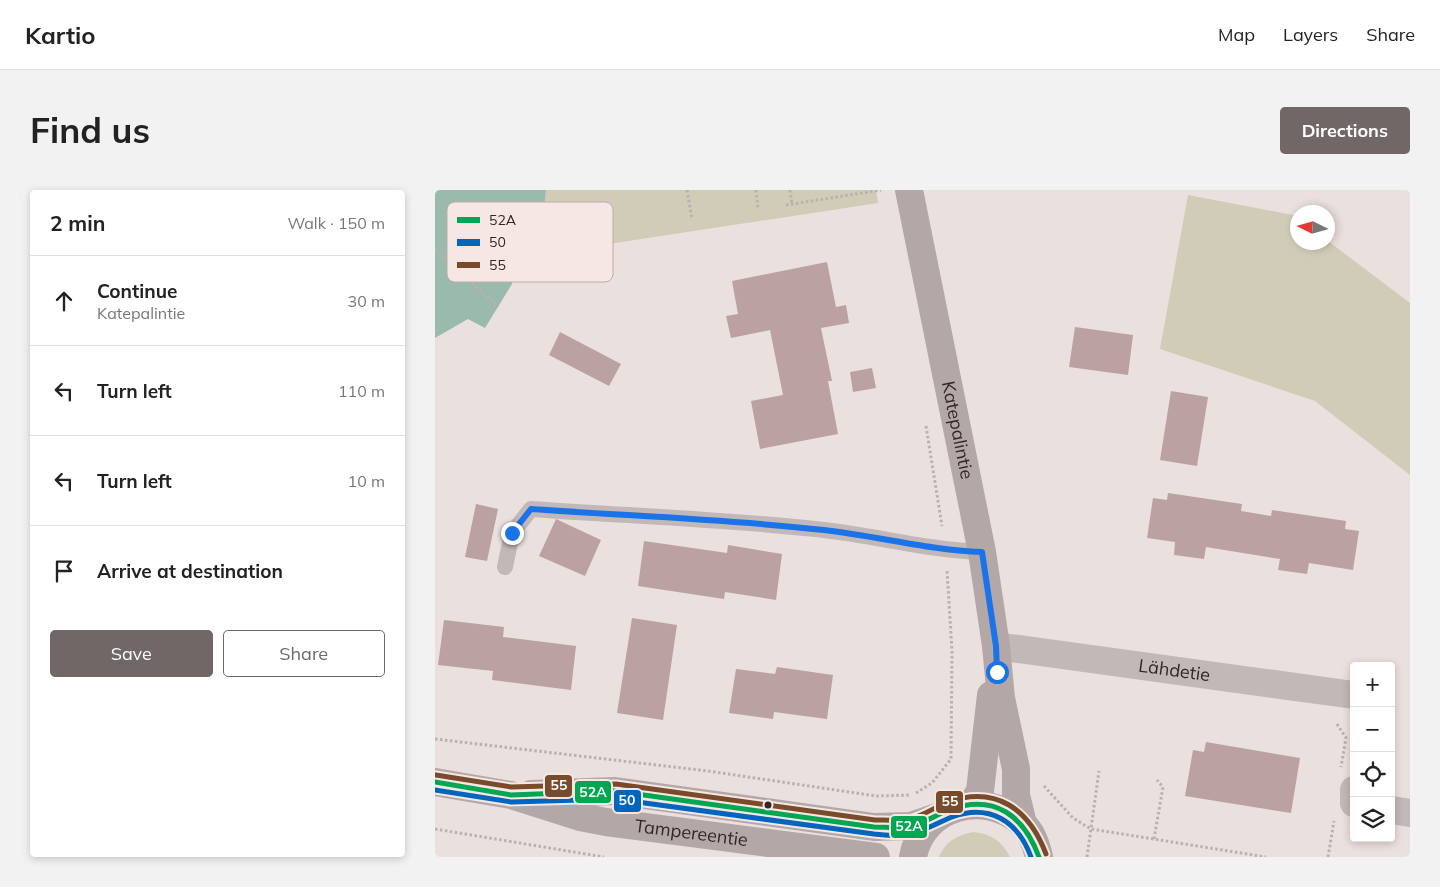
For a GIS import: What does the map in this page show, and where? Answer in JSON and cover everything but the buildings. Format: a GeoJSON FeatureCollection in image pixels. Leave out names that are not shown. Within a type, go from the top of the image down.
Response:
{"type":"FeatureCollection","features":[{"type":"Feature","properties":{"kind":"main road","name":"Katepalintie"},"geometry":{"type":"LineString","coordinates":[[909,190],[982,552],[1007,735],[1016,768],[1016,795],[1023,824]]}},
{"type":"Feature","properties":{"kind":"main road","name":"Katepalintie"},"geometry":{"type":"LineString","coordinates":[[972,804],[980,791],[989,705],[997,659]]}},
{"type":"Feature","properties":{"kind":"main road","name":"Tampereentie"},"geometry":{"type":"LineString","coordinates":[[435,782],[511,795],[580,817],[606,822],[876,857]]}},
{"type":"Feature","properties":{"kind":"main road","name":"Tampereentie"},"geometry":{"type":"LineString","coordinates":[[511,795],[615,791],[874,827],[911,826],[953,808],[972,804]]}},
{"type":"Feature","properties":{"kind":"main road"},"geometry":{"type":"LineString","coordinates":[[972,804],[991,805],[1008,812],[1023,824],[1034,840],[1039,857]]}},
{"type":"Feature","properties":{"kind":"main road"},"geometry":{"type":"LineString","coordinates":[[913,857],[918,840],[926,827],[937,816]]}},
{"type":"Feature","properties":{"kind":"street","name":"Lähdetie"},"geometry":{"type":"LineString","coordinates":[[997,659],[1350,695]]}},
{"type":"Feature","properties":{"kind":"street"},"geometry":{"type":"LineString","coordinates":[[1395,811],[1410,813]]}},
{"type":"Feature","properties":{"kind":"lane"},"geometry":{"type":"LineString","coordinates":[[505,567],[512,533],[531,509],[727,520],[826,530],[945,551],[982,552]]}},
{"type":"Feature","properties":{"kind":"path"},"geometry":{"type":"LineString","coordinates":[[687,190],[692,219]]}},
{"type":"Feature","properties":{"kind":"path"},"geometry":{"type":"LineString","coordinates":[[755,190],[758,209]]}},
{"type":"Feature","properties":{"kind":"path"},"geometry":{"type":"LineString","coordinates":[[790,190],[792,204]]}},
{"type":"Feature","properties":{"kind":"path"},"geometry":{"type":"LineString","coordinates":[[786,205],[881,190]]}},
{"type":"Feature","properties":{"kind":"path"},"geometry":{"type":"LineString","coordinates":[[435,249],[447,260]]}},
{"type":"Feature","properties":{"kind":"path"},"geometry":{"type":"LineString","coordinates":[[471,282],[498,307]]}},
{"type":"Feature","properties":{"kind":"path"},"geometry":{"type":"LineString","coordinates":[[435,739],[708,771],[876,796],[913,795],[932,783],[951,759],[952,652],[945,551],[925,418]]}},
{"type":"Feature","properties":{"kind":"path"},"geometry":{"type":"LineString","coordinates":[[951,759],[983,763]]}},
{"type":"Feature","properties":{"kind":"path"},"geometry":{"type":"LineString","coordinates":[[1016,768],[1029,771],[1035,775],[1058,805],[1073,818],[1091,829],[1266,857]]}},
{"type":"Feature","properties":{"kind":"path"},"geometry":{"type":"LineString","coordinates":[[1087,857],[1099,771]]}},
{"type":"Feature","properties":{"kind":"path"},"geometry":{"type":"LineString","coordinates":[[1154,839],[1163,787],[1157,780]]}},
{"type":"Feature","properties":{"kind":"path"},"geometry":{"type":"LineString","coordinates":[[435,829],[604,857]]}},
{"type":"Feature","properties":{"kind":"shaded area"},"geometry":{"type":"Polygon","coordinates":[[[435,190],[546,190],[545,202],[447,202],[447,282],[512,282],[485,328],[468,319],[435,338],[435,190]]]}},
{"type":"Feature","properties":{"kind":"shaded area"},"geometry":{"type":"Polygon","coordinates":[[[546,190],[876,190],[878,203],[613,243],[613,202],[544,202],[546,190]]]}},
{"type":"Feature","properties":{"kind":"shaded area"},"geometry":{"type":"Polygon","coordinates":[[[1188,195],[1290,214],[1290,250],[1335,250],[1335,246],[1410,303],[1410,475],[1315,401],[1160,349],[1188,195]]]}},
{"type":"Feature","properties":{"kind":"shaded area"},"geometry":{"type":"Polygon","coordinates":[[[974,832],[986,834],[995,839],[1010,857],[939,857],[945,847],[953,840],[974,832]]]}},
{"type":"Feature","properties":{"kind":"transit line","name":"55"},"geometry":{"type":"LineString","coordinates":[[436,775],[511,787],[616,784],[875,820],[909,819],[948,802],[981,797],[996,799],[1020,813],[1039,838],[1046,854]]}},
{"type":"Feature","properties":{"kind":"transit line","name":"52A"},"geometry":{"type":"LineString","coordinates":[[435,782],[511,795],[615,791],[874,827],[898,828],[912,826],[951,809],[981,804],[1006,812],[1016,820],[1025,830],[1039,857]]}},
{"type":"Feature","properties":{"kind":"transit line","name":"50"},"geometry":{"type":"LineString","coordinates":[[435,790],[511,802],[615,799],[889,835],[913,833],[952,817],[978,812],[1001,818],[1010,825],[1025,844],[1031,857]]}},
{"type":"Feature","properties":{"kind":"route"},"geometry":{"type":"LineString","coordinates":[[512,533],[531,509],[627,516],[727,520],[826,530],[945,551],[982,552],[996,646],[997,672]]}}]}
